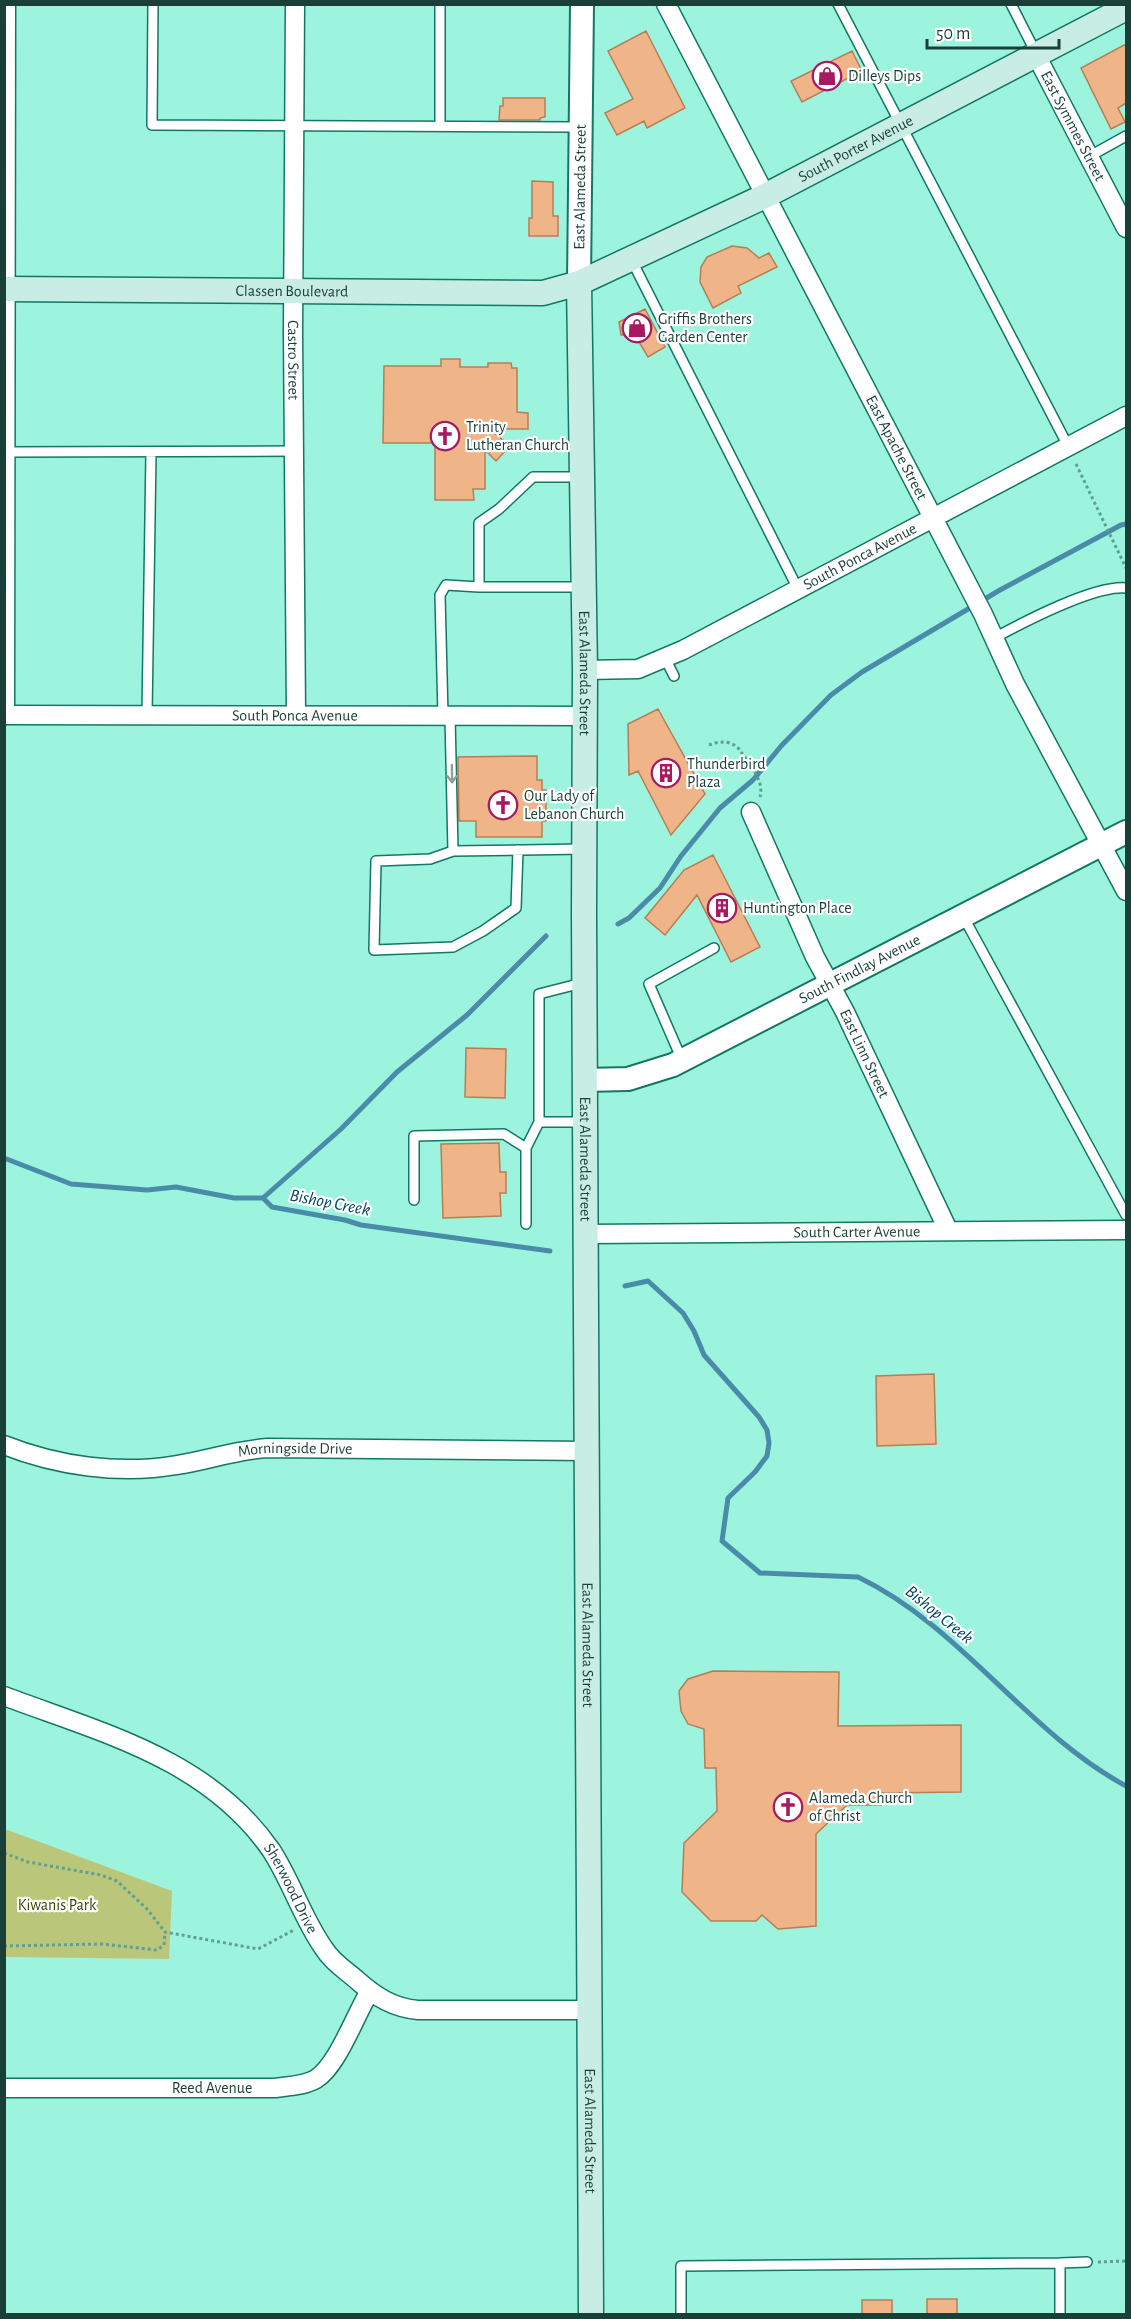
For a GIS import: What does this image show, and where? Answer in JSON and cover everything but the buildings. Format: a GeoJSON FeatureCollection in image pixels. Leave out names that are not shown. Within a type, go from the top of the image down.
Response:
{"type":"FeatureCollection","features":[{"type":"Feature","properties":{"kind":"main road","name":"South Porter Avenue"},"geometry":{"type":"LineString","coordinates":[[579,283],[765,196],[1126,8]]}},
{"type":"Feature","properties":{"kind":"main road","name":"Classen Boulevard"},"geometry":{"type":"LineString","coordinates":[[6,289],[543,293],[579,283]]}},
{"type":"Feature","properties":{"kind":"main road","name":"East Alameda Street"},"geometry":{"type":"LineString","coordinates":[[579,283],[585,669],[584,982],[591,2314]]}},
{"type":"Feature","properties":{"kind":"street"},"geometry":{"type":"LineString","coordinates":[[5,715],[6,4]]}},
{"type":"Feature","properties":{"kind":"street","name":"Castro Street"},"geometry":{"type":"LineString","coordinates":[[295,4],[296,715]]}},
{"type":"Feature","properties":{"kind":"street","name":"East Alameda Street"},"geometry":{"type":"LineString","coordinates":[[579,283],[582,4]]}},
{"type":"Feature","properties":{"kind":"street","name":"East Apache Street"},"geometry":{"type":"LineString","coordinates":[[666,4],[983,614],[1021,694],[1126,891]]}},
{"type":"Feature","properties":{"kind":"street","name":"East Symmes Street"},"geometry":{"type":"LineString","coordinates":[[1036,55],[1126,228]]}},
{"type":"Feature","properties":{"kind":"street","name":"South Ponca Avenue"},"geometry":{"type":"LineString","coordinates":[[585,669],[638,669],[665,658],[1126,416]]}},
{"type":"Feature","properties":{"kind":"street","name":"South Ponca Avenue"},"geometry":{"type":"LineString","coordinates":[[5,715],[584,716]]}},
{"type":"Feature","properties":{"kind":"street","name":"East Linn Street"},"geometry":{"type":"LineString","coordinates":[[751,812],[830,985],[948,1230]]}},
{"type":"Feature","properties":{"kind":"street","name":"South Findlay Avenue"},"geometry":{"type":"LineString","coordinates":[[585,1080],[628,1079],[682,1060],[1126,832]]}},
{"type":"Feature","properties":{"kind":"street","name":"South Carter Avenue"},"geometry":{"type":"LineString","coordinates":[[585,1234],[1126,1230]]}},
{"type":"Feature","properties":{"kind":"street","name":"Morningside Drive"},"geometry":{"type":"LineString","coordinates":[[4,1445],[47,1460],[74,1465],[123,1468],[176,1465],[238,1451],[268,1448],[588,1451]]}},
{"type":"Feature","properties":{"kind":"street","name":"Sherwood Drive"},"geometry":{"type":"LineString","coordinates":[[4,1696],[142,1748],[168,1760],[211,1788],[244,1817],[271,1850],[329,1956],[370,1991],[393,2005],[418,2010],[590,2010]]}},
{"type":"Feature","properties":{"kind":"street","name":"Reed Avenue"},"geometry":{"type":"LineString","coordinates":[[4,2088],[275,2088],[304,2084],[323,2073],[339,2052],[370,1991]]}},
{"type":"Feature","properties":{"kind":"lane"},"geometry":{"type":"LineString","coordinates":[[153,4],[152,125],[580,127]]}},
{"type":"Feature","properties":{"kind":"lane"},"geometry":{"type":"LineString","coordinates":[[440,4],[440,126]]}},
{"type":"Feature","properties":{"kind":"lane"},"geometry":{"type":"LineString","coordinates":[[838,4],[1068,446]]}},
{"type":"Feature","properties":{"kind":"lane"},"geometry":{"type":"LineString","coordinates":[[1011,4],[1036,55]]}},
{"type":"Feature","properties":{"kind":"lane"},"geometry":{"type":"LineString","coordinates":[[1090,156],[1126,136]]}},
{"type":"Feature","properties":{"kind":"lane"},"geometry":{"type":"LineString","coordinates":[[631,259],[798,589]]}},
{"type":"Feature","properties":{"kind":"lane"},"geometry":{"type":"LineString","coordinates":[[6,452],[294,451]]}},
{"type":"Feature","properties":{"kind":"lane"},"geometry":{"type":"LineString","coordinates":[[147,715],[151,452]]}},
{"type":"Feature","properties":{"kind":"lane"},"geometry":{"type":"LineString","coordinates":[[479,587],[479,523],[499,509],[533,477],[582,477]]}},
{"type":"Feature","properties":{"kind":"lane"},"geometry":{"type":"LineString","coordinates":[[453,851],[440,595],[446,585],[584,587]]}},
{"type":"Feature","properties":{"kind":"lane"},"geometry":{"type":"LineString","coordinates":[[993,638],[1095,592],[1126,588]]}},
{"type":"Feature","properties":{"kind":"lane"},"geometry":{"type":"LineString","coordinates":[[665,658],[674,676]]}},
{"type":"Feature","properties":{"kind":"lane"},"geometry":{"type":"LineString","coordinates":[[518,850],[516,908],[483,931],[453,947],[374,950],[376,861],[430,859],[453,851],[518,850],[584,849]]}},
{"type":"Feature","properties":{"kind":"lane"},"geometry":{"type":"LineString","coordinates":[[963,916],[1126,1215]]}},
{"type":"Feature","properties":{"kind":"lane"},"geometry":{"type":"LineString","coordinates":[[682,1060],[649,984],[714,948]]}},
{"type":"Feature","properties":{"kind":"lane"},"geometry":{"type":"LineString","coordinates":[[526,1224],[526,1148],[539,1122],[539,994],[584,982]]}},
{"type":"Feature","properties":{"kind":"lane"},"geometry":{"type":"LineString","coordinates":[[539,1122],[585,1122]]}},
{"type":"Feature","properties":{"kind":"lane"},"geometry":{"type":"LineString","coordinates":[[414,1200],[414,1136],[504,1134],[526,1148]]}},
{"type":"Feature","properties":{"kind":"lane"},"geometry":{"type":"LineString","coordinates":[[681,2314],[681,2266],[1087,2262]]}},
{"type":"Feature","properties":{"kind":"lane"},"geometry":{"type":"LineString","coordinates":[[1060,2263],[1060,2314]]}},
{"type":"Feature","properties":{"kind":"path"},"geometry":{"type":"LineString","coordinates":[[1077,464],[1126,568]]}},
{"type":"Feature","properties":{"kind":"path"},"geometry":{"type":"LineString","coordinates":[[709,745],[719,741],[735,745],[760,782]]}},
{"type":"Feature","properties":{"kind":"path"},"geometry":{"type":"LineString","coordinates":[[4,1854],[28,1862],[102,1875],[117,1881],[147,1909],[165,1932],[258,1949],[309,1922]]}},
{"type":"Feature","properties":{"kind":"path"},"geometry":{"type":"LineString","coordinates":[[4,1946],[102,1944],[157,1950],[164,1946],[165,1932]]}},
{"type":"Feature","properties":{"kind":"path"},"geometry":{"type":"LineString","coordinates":[[1087,2262],[1126,2261]]}},
{"type":"Feature","properties":{"kind":"green space","name":"Kiwanis Park"},"geometry":{"type":"Polygon","coordinates":[[[5,1829],[172,1891],[169,1959],[5,1957],[5,1829]]]}},
{"type":"Feature","properties":{"kind":"waterway"},"geometry":{"type":"LineString","coordinates":[[618,924],[629,918],[660,888],[681,856],[720,808],[753,780],[782,745],[831,695],[862,672],[1000,590],[1126,524]]}},
{"type":"Feature","properties":{"kind":"waterway"},"geometry":{"type":"LineString","coordinates":[[263,1198],[341,1129],[397,1072],[467,1015],[546,936]]}},
{"type":"Feature","properties":{"kind":"waterway","name":"Bishop Creek"},"geometry":{"type":"LineString","coordinates":[[4,1158],[71,1184],[147,1190],[176,1187],[234,1198],[263,1198]]}},
{"type":"Feature","properties":{"kind":"waterway","name":"Bishop Creek"},"geometry":{"type":"LineString","coordinates":[[263,1198],[272,1207],[361,1225],[550,1251]]}},
{"type":"Feature","properties":{"kind":"waterway","name":"Bishop Creek"},"geometry":{"type":"LineString","coordinates":[[625,1286],[648,1281],[683,1313],[704,1355],[759,1417],[767,1430],[769,1443],[767,1456],[755,1472],[728,1498],[722,1541],[760,1573],[858,1577],[895,1598],[930,1623],[1057,1738],[1090,1764],[1126,1786]]}},
{"type":"Feature","properties":{"kind":"place","name":"Dilleys Dips"},"geometry":{"type":"Point","coordinates":[827,76]}},
{"type":"Feature","properties":{"kind":"place","name":"Griffis Brothers Garden Center"},"geometry":{"type":"Point","coordinates":[637,328]}},
{"type":"Feature","properties":{"kind":"place","name":"Trinity Lutheran Church"},"geometry":{"type":"Point","coordinates":[445,436]}},
{"type":"Feature","properties":{"kind":"place","name":"Thunderbird Plaza"},"geometry":{"type":"Point","coordinates":[666,773]}},
{"type":"Feature","properties":{"kind":"place","name":"Our Lady of Lebanon Church"},"geometry":{"type":"Point","coordinates":[503,805]}},
{"type":"Feature","properties":{"kind":"place","name":"Huntington Place"},"geometry":{"type":"Point","coordinates":[722,908]}},
{"type":"Feature","properties":{"kind":"place","name":"Alameda Church of Christ"},"geometry":{"type":"Point","coordinates":[788,1807]}}]}
